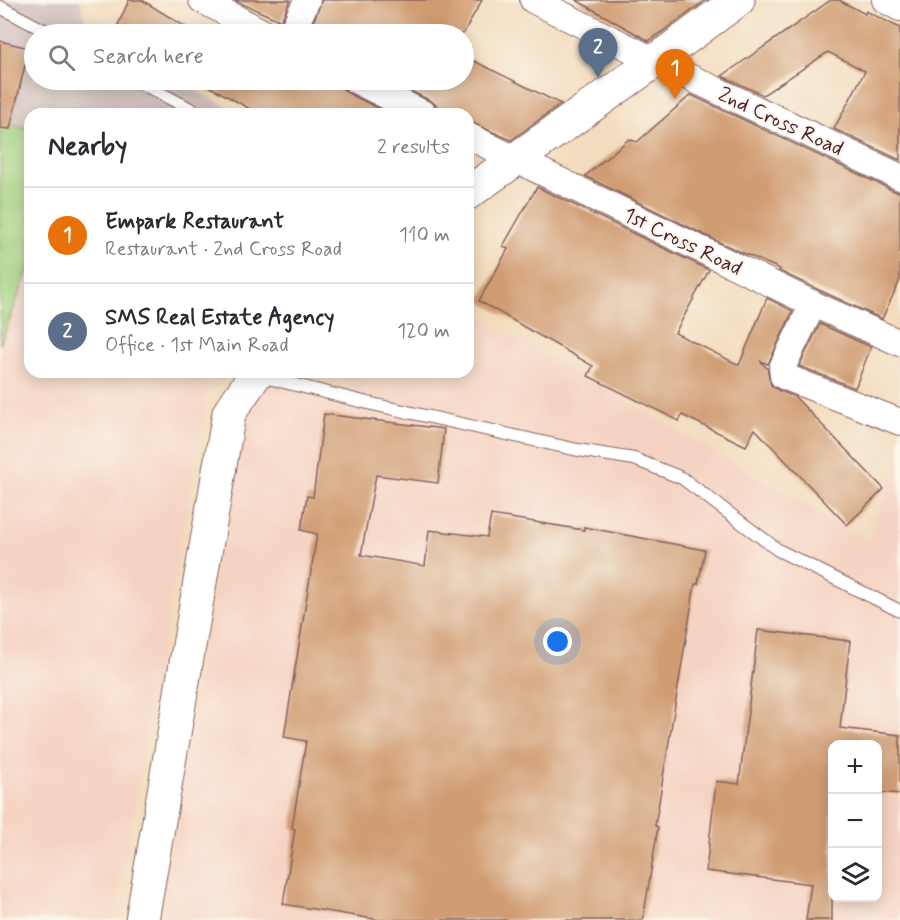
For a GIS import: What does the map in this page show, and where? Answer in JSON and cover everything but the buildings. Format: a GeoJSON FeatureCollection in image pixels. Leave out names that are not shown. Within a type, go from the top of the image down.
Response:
{"type":"FeatureCollection","features":[{"type":"Feature","properties":{"kind":"street"},"geometry":{"type":"LineString","coordinates":[[202,0],[247,24]]}},
{"type":"Feature","properties":{"kind":"street"},"geometry":{"type":"LineString","coordinates":[[296,24],[307,0]]}},
{"type":"Feature","properties":{"kind":"street","name":"2nd Cross Road"},"geometry":{"type":"LineString","coordinates":[[533,0],[655,61],[900,177]]}},
{"type":"Feature","properties":{"kind":"street"},"geometry":{"type":"LineString","coordinates":[[474,189],[738,0]]}},
{"type":"Feature","properties":{"kind":"street"},"geometry":{"type":"LineString","coordinates":[[885,0],[900,8]]}},
{"type":"Feature","properties":{"kind":"street"},"geometry":{"type":"LineString","coordinates":[[375,90],[412,108]]}},
{"type":"Feature","properties":{"kind":"street","name":"1st Cross Road"},"geometry":{"type":"LineString","coordinates":[[474,138],[813,304],[900,343]]}},
{"type":"Feature","properties":{"kind":"street"},"geometry":{"type":"LineString","coordinates":[[813,304],[782,368],[783,376],[900,422]]}},
{"type":"Feature","properties":{"kind":"street"},"geometry":{"type":"LineString","coordinates":[[127,920],[215,408],[245,378]]}},
{"type":"Feature","properties":{"kind":"street"},"geometry":{"type":"LineString","coordinates":[[142,920],[229,413],[247,378]]}},
{"type":"Feature","properties":{"kind":"lane"},"geometry":{"type":"LineString","coordinates":[[0,7],[32,24]]}},
{"type":"Feature","properties":{"kind":"lane"},"geometry":{"type":"LineString","coordinates":[[154,90],[189,108]]}},
{"type":"Feature","properties":{"kind":"lane"},"geometry":{"type":"LineString","coordinates":[[270,378],[372,404],[578,450],[634,459],[682,478],[778,550],[900,611]]}},
{"type":"Feature","properties":{"kind":"shaded area"},"geometry":{"type":"Polygon","coordinates":[[[0,0],[80,0],[86,24],[24,24],[24,90],[194,90],[229,108],[24,108],[24,127],[0,121],[0,0]]]}},
{"type":"Feature","properties":{"kind":"shaded area"},"geometry":{"type":"Polygon","coordinates":[[[0,121],[24,127],[24,378],[220,378],[207,395],[114,920],[0,920],[0,121]]]}},
{"type":"Feature","properties":{"kind":"shaded area"},"geometry":{"type":"Polygon","coordinates":[[[474,308],[498,327],[869,540],[900,451],[900,920],[158,920],[241,399],[267,378],[474,378],[474,308]]]}},
{"type":"Feature","properties":{"kind":"green space"},"geometry":{"type":"Polygon","coordinates":[[[0,121],[24,127],[24,281],[0,345],[0,121]]]}},
{"type":"Feature","properties":{"kind":"place","name":"SMS Real Estate Agency"},"geometry":{"type":"Point","coordinates":[598,78]}},
{"type":"Feature","properties":{"kind":"place","name":"Empark Restaurant"},"geometry":{"type":"Point","coordinates":[675,99]}}]}
